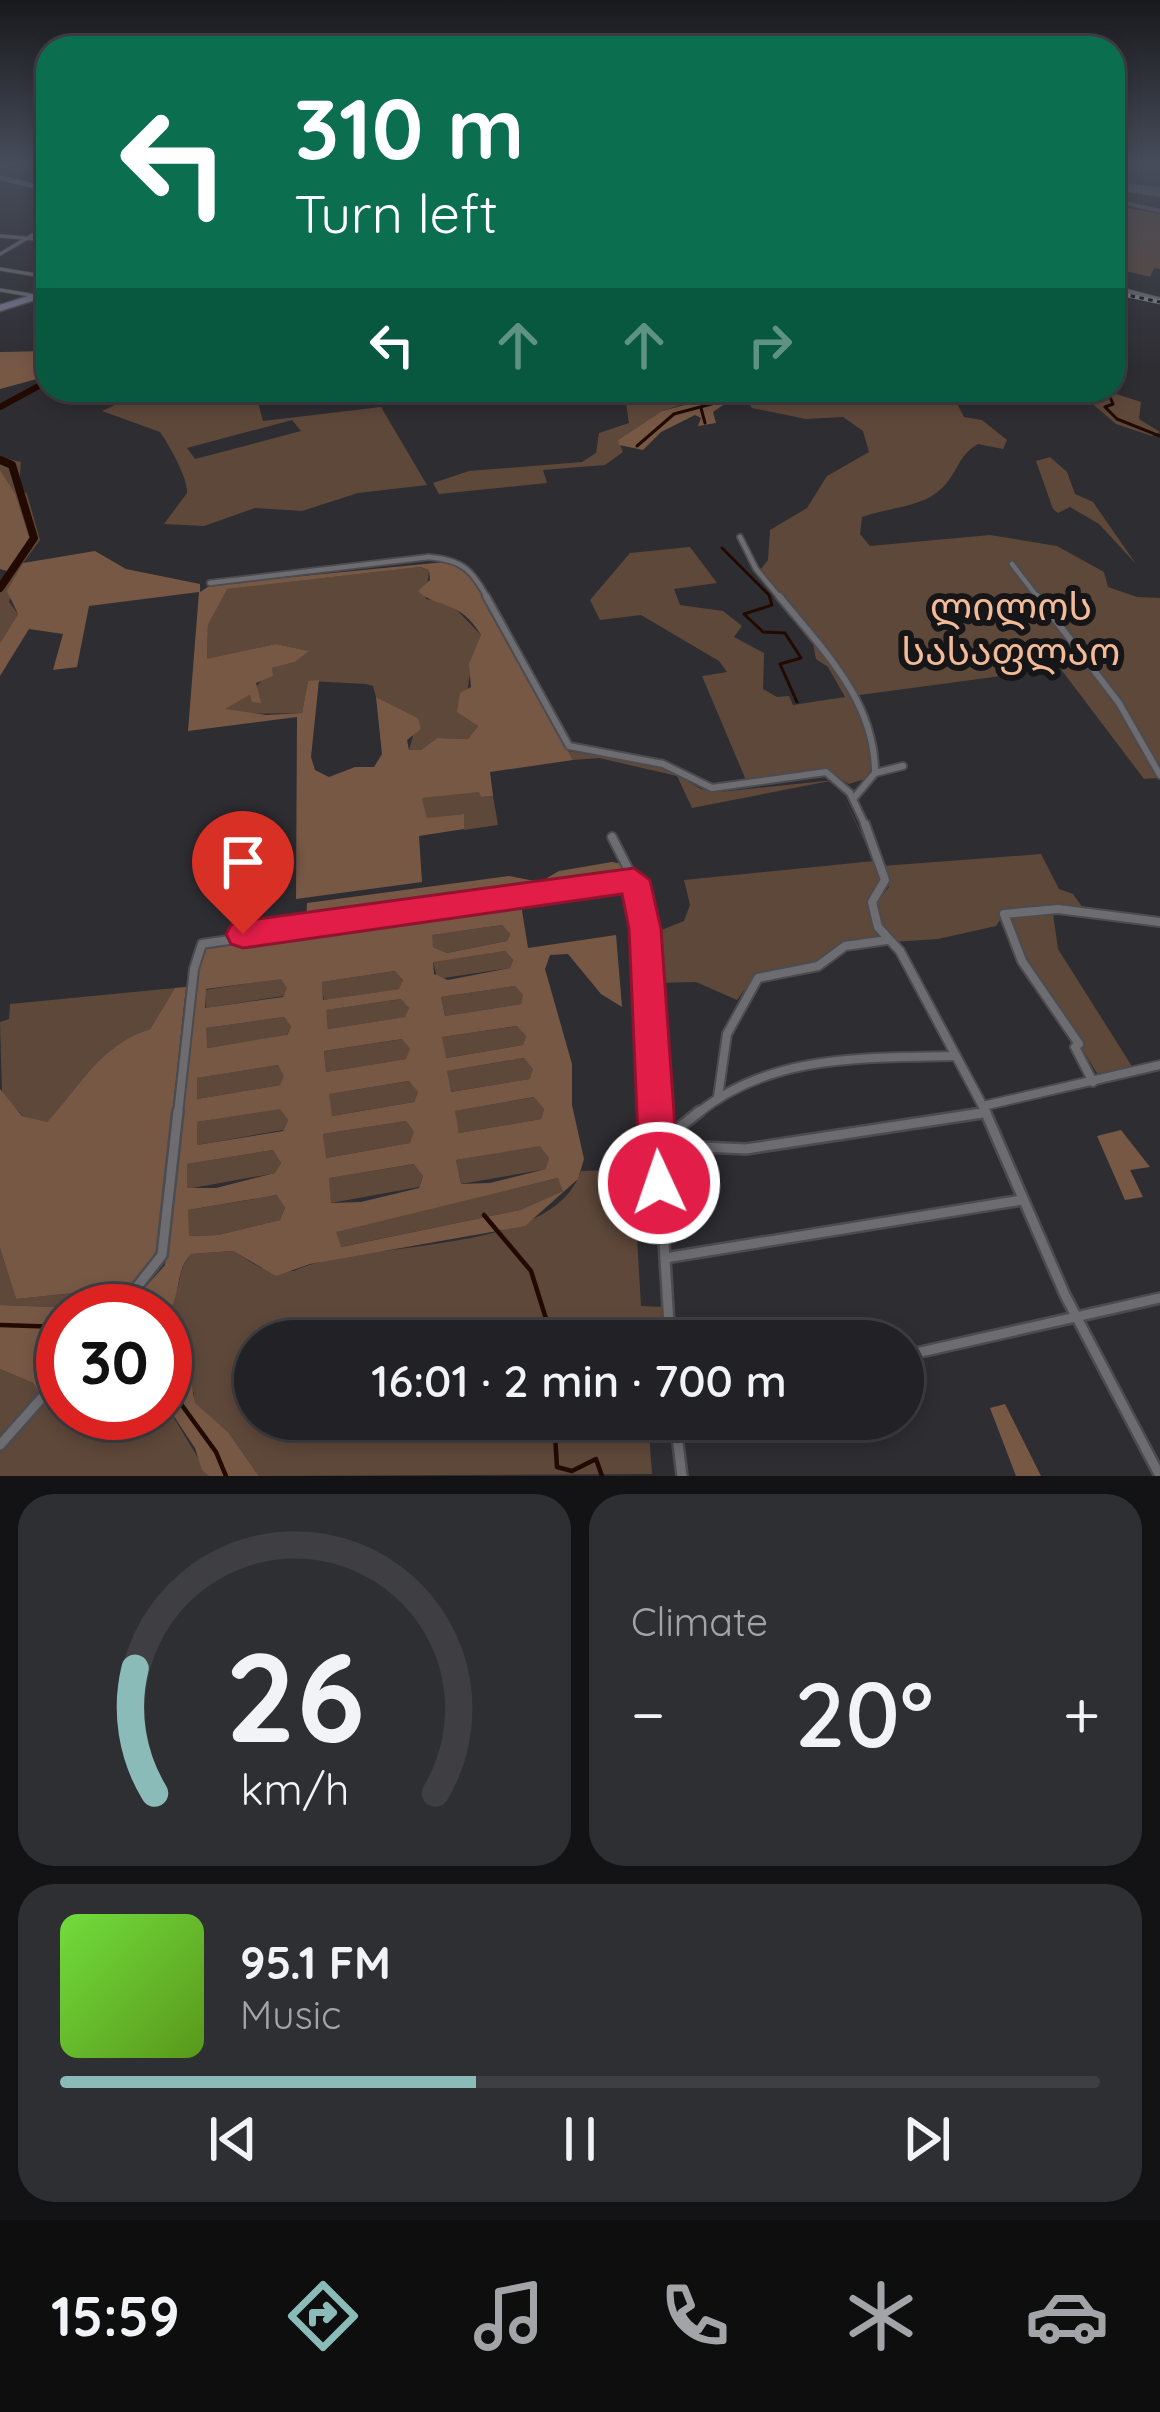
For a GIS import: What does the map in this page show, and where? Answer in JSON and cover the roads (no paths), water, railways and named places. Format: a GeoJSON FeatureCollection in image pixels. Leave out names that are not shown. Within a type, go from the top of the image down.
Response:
{"type":"FeatureCollection","features":[{"type":"Feature","properties":{"kind":"street"},"geometry":{"type":"LineString","coordinates":[[0,254],[36,233]]}},
{"type":"Feature","properties":{"kind":"street"},"geometry":{"type":"LineString","coordinates":[[0,236],[36,239]]}},
{"type":"Feature","properties":{"kind":"street"},"geometry":{"type":"LineString","coordinates":[[0,269],[36,275]]}},
{"type":"Feature","properties":{"kind":"street"},"geometry":{"type":"LineString","coordinates":[[0,290],[36,296]]}},
{"type":"Feature","properties":{"kind":"street"},"geometry":{"type":"LineString","coordinates":[[1125,290],[1160,299]]}},
{"type":"Feature","properties":{"kind":"street"},"geometry":{"type":"LineString","coordinates":[[0,308],[36,296]]}},
{"type":"Feature","properties":{"kind":"street"},"geometry":{"type":"LineString","coordinates":[[740,537],[763,577],[851,684],[875,748],[875,773]]}},
{"type":"Feature","properties":{"kind":"street"},"geometry":{"type":"LineString","coordinates":[[210,583],[429,557],[455,559],[471,569],[568,746],[663,764],[712,788],[826,772],[853,801],[885,880],[872,902],[887,940],[900,951],[956,1056],[1065,1294],[1082,1318],[1160,1476]]}},
{"type":"Feature","properties":{"kind":"street"},"geometry":{"type":"LineString","coordinates":[[1012,563],[1119,703],[1160,775]]}},
{"type":"Feature","properties":{"kind":"street"},"geometry":{"type":"LineString","coordinates":[[853,801],[875,773],[903,766]]}},
{"type":"Feature","properties":{"kind":"street"},"geometry":{"type":"LineString","coordinates":[[612,837],[634,880],[645,929],[668,1320]]}},
{"type":"Feature","properties":{"kind":"street"},"geometry":{"type":"LineString","coordinates":[[139,1284],[162,1255],[194,969],[202,944],[634,880]]}},
{"type":"Feature","properties":{"kind":"street"},"geometry":{"type":"LineString","coordinates":[[1093,1082],[1075,1047],[1079,1044],[1033,978],[1004,914],[1018,909],[1095,910],[1160,922]]}},
{"type":"Feature","properties":{"kind":"street"},"geometry":{"type":"LineString","coordinates":[[718,1098],[718,1074],[740,1000],[758,978],[818,966],[845,946],[887,940]]}},
{"type":"Feature","properties":{"kind":"street"},"geometry":{"type":"LineString","coordinates":[[657,1144],[734,1087],[791,1067],[956,1056]]}},
{"type":"Feature","properties":{"kind":"street"},"geometry":{"type":"LineString","coordinates":[[657,1144],[704,1154],[742,1154],[982,1110],[1160,1065]]}},
{"type":"Feature","properties":{"kind":"street"},"geometry":{"type":"LineString","coordinates":[[718,1074],[734,1087]]}},
{"type":"Feature","properties":{"kind":"street"},"geometry":{"type":"LineString","coordinates":[[664,1258],[1022,1200]]}},
{"type":"Feature","properties":{"kind":"street"},"geometry":{"type":"LineString","coordinates":[[924,1352],[1160,1298]]}},
{"type":"Feature","properties":{"kind":"street"},"geometry":{"type":"LineString","coordinates":[[0,1445],[36,1404]]}},
{"type":"Feature","properties":{"kind":"street"},"geometry":{"type":"LineString","coordinates":[[678,1440],[682,1476]]}},
{"type":"Feature","properties":{"kind":"waterway"},"geometry":{"type":"LineString","coordinates":[[2,304],[27,297]]}},
{"type":"Feature","properties":{"kind":"waterway"},"geometry":{"type":"LineString","coordinates":[[0,407],[36,388]]}},
{"type":"Feature","properties":{"kind":"waterway"},"geometry":{"type":"LineString","coordinates":[[637,446],[674,414],[719,402]]}},
{"type":"Feature","properties":{"kind":"waterway"},"geometry":{"type":"LineString","coordinates":[[1112,402],[1105,407],[1117,419],[1160,436]]}},
{"type":"Feature","properties":{"kind":"waterway"},"geometry":{"type":"LineString","coordinates":[[701,408],[705,423]]}},
{"type":"Feature","properties":{"kind":"waterway"},"geometry":{"type":"LineString","coordinates":[[0,460],[12,465],[34,538],[0,588]]}},
{"type":"Feature","properties":{"kind":"waterway"},"geometry":{"type":"LineString","coordinates":[[722,548],[769,595],[772,605],[744,614],[763,632],[785,633],[801,658],[780,664],[797,702]]}},
{"type":"Feature","properties":{"kind":"waterway"},"geometry":{"type":"LineString","coordinates":[[484,1215],[531,1271],[546,1320]]}},
{"type":"Feature","properties":{"kind":"waterway"},"geometry":{"type":"LineString","coordinates":[[0,1325],[36,1326]]}},
{"type":"Feature","properties":{"kind":"waterway"},"geometry":{"type":"LineString","coordinates":[[192,1419],[216,1452],[226,1476]]}},
{"type":"Feature","properties":{"kind":"waterway"},"geometry":{"type":"LineString","coordinates":[[555,1440],[557,1467],[572,1471],[596,1459],[602,1476]]}},
{"type":"Feature","properties":{"kind":"railway"},"geometry":{"type":"LineString","coordinates":[[1125,295],[1160,302]]}},
{"type":"Feature","properties":{"kind":"park label","name":"ლილოს სასაფლაო"},"geometry":{"type":"Point","coordinates":[1011,628]}}]}
